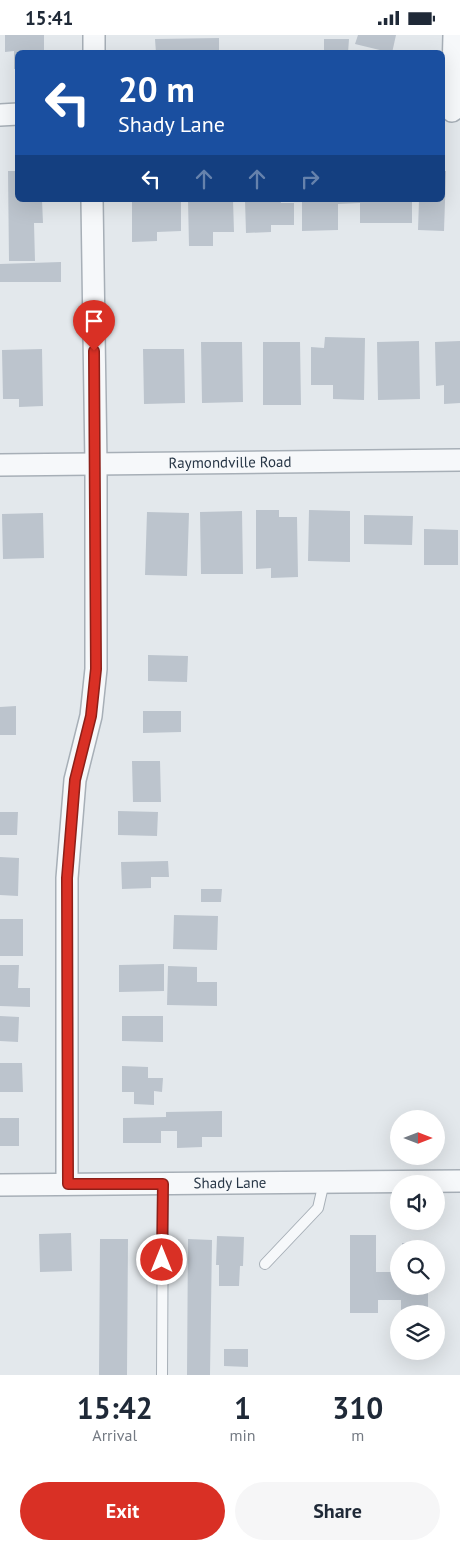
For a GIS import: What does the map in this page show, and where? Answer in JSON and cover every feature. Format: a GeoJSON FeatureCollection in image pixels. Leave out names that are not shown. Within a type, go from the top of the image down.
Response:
{"type":"FeatureCollection","features":[{"type":"Feature","properties":{"kind":"street"},"geometry":{"type":"LineString","coordinates":[[94,35],[94,50]]}},
{"type":"Feature","properties":{"kind":"street"},"geometry":{"type":"LineString","coordinates":[[451,111],[454,35]]}},
{"type":"Feature","properties":{"kind":"street"},"geometry":{"type":"LineString","coordinates":[[0,115],[15,114]]}},
{"type":"Feature","properties":{"kind":"street"},"geometry":{"type":"LineString","coordinates":[[68,1184],[67,878],[75,780],[91,716],[94,691],[96,465],[92,202]]}},
{"type":"Feature","properties":{"kind":"street","name":"Raymondville Road"},"geometry":{"type":"LineString","coordinates":[[0,465],[460,460]]}},
{"type":"Feature","properties":{"kind":"street","name":"Shady Lane"},"geometry":{"type":"LineString","coordinates":[[0,1185],[460,1181]]}},
{"type":"Feature","properties":{"kind":"lane"},"geometry":{"type":"LineString","coordinates":[[265,1264],[318,1209],[324,1182]]}},
{"type":"Feature","properties":{"kind":"lane"},"geometry":{"type":"LineString","coordinates":[[162,1375],[163,1184]]}},
{"type":"Feature","properties":{"kind":"building"},"geometry":{"type":"Polygon","coordinates":[[[5,35],[44,35],[44,50],[15,50],[15,69],[14,51],[5,52],[5,35]]]}},
{"type":"Feature","properties":{"kind":"building"},"geometry":{"type":"Polygon","coordinates":[[[358,35],[396,35],[393,50],[380,50],[355,44],[358,35]]]}},
{"type":"Feature","properties":{"kind":"building"},"geometry":{"type":"Polygon","coordinates":[[[219,38],[219,50],[156,50],[155,39],[219,38]]]}},
{"type":"Feature","properties":{"kind":"building"},"geometry":{"type":"Polygon","coordinates":[[[324,39],[349,39],[348,50],[324,50],[324,39]]]}},
{"type":"Feature","properties":{"kind":"building"},"geometry":{"type":"Polygon","coordinates":[[[8,171],[15,171],[15,202],[42,202],[43,223],[34,223],[35,261],[9,261],[8,171]]]}},
{"type":"Feature","properties":{"kind":"building"},"geometry":{"type":"Polygon","coordinates":[[[132,202],[181,202],[181,231],[157,232],[157,241],[132,242],[132,202]]]}},
{"type":"Feature","properties":{"kind":"building"},"geometry":{"type":"Polygon","coordinates":[[[188,202],[233,202],[234,232],[213,232],[213,246],[189,246],[188,202]]]}},
{"type":"Feature","properties":{"kind":"building"},"geometry":{"type":"Polygon","coordinates":[[[245,202],[294,203],[294,225],[271,225],[271,232],[246,233],[245,202]]]}},
{"type":"Feature","properties":{"kind":"building"},"geometry":{"type":"Polygon","coordinates":[[[302,202],[412,202],[412,223],[360,223],[360,203],[338,204],[338,230],[302,231],[302,202]]]}},
{"type":"Feature","properties":{"kind":"building"},"geometry":{"type":"Polygon","coordinates":[[[419,202],[445,202],[444,231],[418,230],[419,202]]]}},
{"type":"Feature","properties":{"kind":"building"},"geometry":{"type":"Polygon","coordinates":[[[61,262],[61,282],[0,282],[0,264],[61,262]]]}},
{"type":"Feature","properties":{"kind":"building"},"geometry":{"type":"Polygon","coordinates":[[[325,337],[365,338],[364,400],[333,399],[333,385],[311,385],[311,347],[324,348],[325,337]]]}},
{"type":"Feature","properties":{"kind":"building"},"geometry":{"type":"Polygon","coordinates":[[[419,341],[420,399],[378,400],[377,342],[419,341]]]}},
{"type":"Feature","properties":{"kind":"building"},"geometry":{"type":"Polygon","coordinates":[[[460,341],[460,403],[444,404],[444,385],[436,386],[435,342],[460,341]]]}},
{"type":"Feature","properties":{"kind":"building"},"geometry":{"type":"Polygon","coordinates":[[[201,342],[242,342],[243,402],[202,403],[201,342]]]}},
{"type":"Feature","properties":{"kind":"building"},"geometry":{"type":"Polygon","coordinates":[[[263,342],[300,342],[301,405],[263,405],[263,342]]]}},
{"type":"Feature","properties":{"kind":"building"},"geometry":{"type":"Polygon","coordinates":[[[42,349],[43,406],[19,407],[19,399],[3,399],[2,350],[42,349]]]}},
{"type":"Feature","properties":{"kind":"building"},"geometry":{"type":"Polygon","coordinates":[[[143,349],[184,349],[185,403],[144,404],[143,349]]]}},
{"type":"Feature","properties":{"kind":"building"},"geometry":{"type":"Polygon","coordinates":[[[256,510],[279,510],[279,517],[297,517],[298,577],[271,578],[271,568],[256,569],[256,510]]]}},
{"type":"Feature","properties":{"kind":"building"},"geometry":{"type":"Polygon","coordinates":[[[309,510],[350,511],[350,562],[308,561],[309,510]]]}},
{"type":"Feature","properties":{"kind":"building"},"geometry":{"type":"Polygon","coordinates":[[[242,511],[243,574],[201,574],[200,512],[242,511]]]}},
{"type":"Feature","properties":{"kind":"building"},"geometry":{"type":"Polygon","coordinates":[[[147,512],[189,513],[187,576],[145,575],[147,512]]]}},
{"type":"Feature","properties":{"kind":"building"},"geometry":{"type":"Polygon","coordinates":[[[43,513],[44,558],[3,559],[2,514],[43,513]]]}},
{"type":"Feature","properties":{"kind":"building"},"geometry":{"type":"Polygon","coordinates":[[[364,515],[413,516],[412,545],[364,544],[364,515]]]}},
{"type":"Feature","properties":{"kind":"building"},"geometry":{"type":"Polygon","coordinates":[[[424,529],[458,530],[458,565],[424,565],[424,529]]]}},
{"type":"Feature","properties":{"kind":"building"},"geometry":{"type":"Polygon","coordinates":[[[148,655],[188,656],[187,682],[148,681],[148,655]]]}},
{"type":"Feature","properties":{"kind":"building"},"geometry":{"type":"Polygon","coordinates":[[[16,706],[16,735],[0,735],[0,707],[16,706]]]}},
{"type":"Feature","properties":{"kind":"building"},"geometry":{"type":"Polygon","coordinates":[[[143,711],[181,711],[181,732],[143,733],[143,711]]]}},
{"type":"Feature","properties":{"kind":"building"},"geometry":{"type":"Polygon","coordinates":[[[132,761],[160,761],[161,802],[133,802],[132,761]]]}},
{"type":"Feature","properties":{"kind":"building"},"geometry":{"type":"Polygon","coordinates":[[[118,811],[158,812],[157,836],[118,835],[118,811]]]}},
{"type":"Feature","properties":{"kind":"building"},"geometry":{"type":"Polygon","coordinates":[[[0,812],[18,812],[17,835],[0,835],[0,812]]]}},
{"type":"Feature","properties":{"kind":"building"},"geometry":{"type":"Polygon","coordinates":[[[0,857],[19,858],[18,896],[0,895],[0,857]]]}},
{"type":"Feature","properties":{"kind":"building"},"geometry":{"type":"Polygon","coordinates":[[[168,861],[169,877],[151,877],[151,888],[122,889],[121,862],[168,861]]]}},
{"type":"Feature","properties":{"kind":"building"},"geometry":{"type":"Polygon","coordinates":[[[201,889],[222,889],[221,902],[201,902],[201,889]]]}},
{"type":"Feature","properties":{"kind":"building"},"geometry":{"type":"Polygon","coordinates":[[[174,915],[218,916],[217,950],[173,949],[174,915]]]}},
{"type":"Feature","properties":{"kind":"building"},"geometry":{"type":"Polygon","coordinates":[[[0,919],[23,919],[23,956],[0,956],[0,919]]]}},
{"type":"Feature","properties":{"kind":"building"},"geometry":{"type":"Polygon","coordinates":[[[164,964],[164,991],[119,992],[119,965],[164,964]]]}},
{"type":"Feature","properties":{"kind":"building"},"geometry":{"type":"Polygon","coordinates":[[[0,965],[19,965],[18,988],[30,988],[30,1007],[0,1006],[0,965]]]}},
{"type":"Feature","properties":{"kind":"building"},"geometry":{"type":"Polygon","coordinates":[[[168,966],[197,967],[197,982],[217,982],[217,1006],[167,1005],[168,966]]]}},
{"type":"Feature","properties":{"kind":"building"},"geometry":{"type":"Polygon","coordinates":[[[0,1016],[19,1017],[18,1042],[0,1041],[0,1016]]]}},
{"type":"Feature","properties":{"kind":"building"},"geometry":{"type":"Polygon","coordinates":[[[122,1016],[163,1016],[163,1042],[122,1041],[122,1016]]]}},
{"type":"Feature","properties":{"kind":"building"},"geometry":{"type":"Polygon","coordinates":[[[0,1063],[22,1063],[23,1092],[0,1092],[0,1063]]]}},
{"type":"Feature","properties":{"kind":"building"},"geometry":{"type":"Polygon","coordinates":[[[122,1066],[148,1067],[148,1078],[163,1078],[162,1092],[154,1091],[154,1105],[134,1104],[134,1092],[122,1092],[122,1066]]]}},
{"type":"Feature","properties":{"kind":"building"},"geometry":{"type":"Polygon","coordinates":[[[222,1111],[222,1137],[202,1137],[202,1147],[177,1148],[177,1131],[161,1131],[161,1143],[123,1143],[123,1118],[166,1117],[166,1112],[222,1111]]]}},
{"type":"Feature","properties":{"kind":"building"},"geometry":{"type":"Polygon","coordinates":[[[0,1118],[19,1118],[19,1146],[0,1146],[0,1118]]]}},
{"type":"Feature","properties":{"kind":"building"},"geometry":{"type":"Polygon","coordinates":[[[71,1233],[72,1271],[40,1272],[39,1234],[71,1233]]]}},
{"type":"Feature","properties":{"kind":"building"},"geometry":{"type":"Polygon","coordinates":[[[350,1235],[376,1235],[376,1272],[390,1272],[390,1295],[428,1295],[428,1305],[401,1305],[401,1300],[378,1300],[378,1313],[350,1313],[350,1235]]]}},
{"type":"Feature","properties":{"kind":"building"},"geometry":{"type":"Polygon","coordinates":[[[217,1236],[244,1237],[243,1266],[240,1266],[239,1286],[219,1286],[219,1265],[216,1265],[217,1236]]]}},
{"type":"Feature","properties":{"kind":"building"},"geometry":{"type":"Polygon","coordinates":[[[100,1239],[128,1239],[127,1375],[99,1375],[100,1239]]]}},
{"type":"Feature","properties":{"kind":"building"},"geometry":{"type":"Polygon","coordinates":[[[188,1239],[212,1240],[210,1375],[187,1375],[188,1239]]]}},
{"type":"Feature","properties":{"kind":"building"},"geometry":{"type":"Polygon","coordinates":[[[224,1349],[248,1349],[248,1367],[224,1366],[224,1349]]]}},
{"type":"Feature","properties":{"kind":"route"},"geometry":{"type":"LineString","coordinates":[[94,351],[96,669],[91,716],[75,780],[67,878],[68,1184],[163,1184],[162,1260]]}}]}
